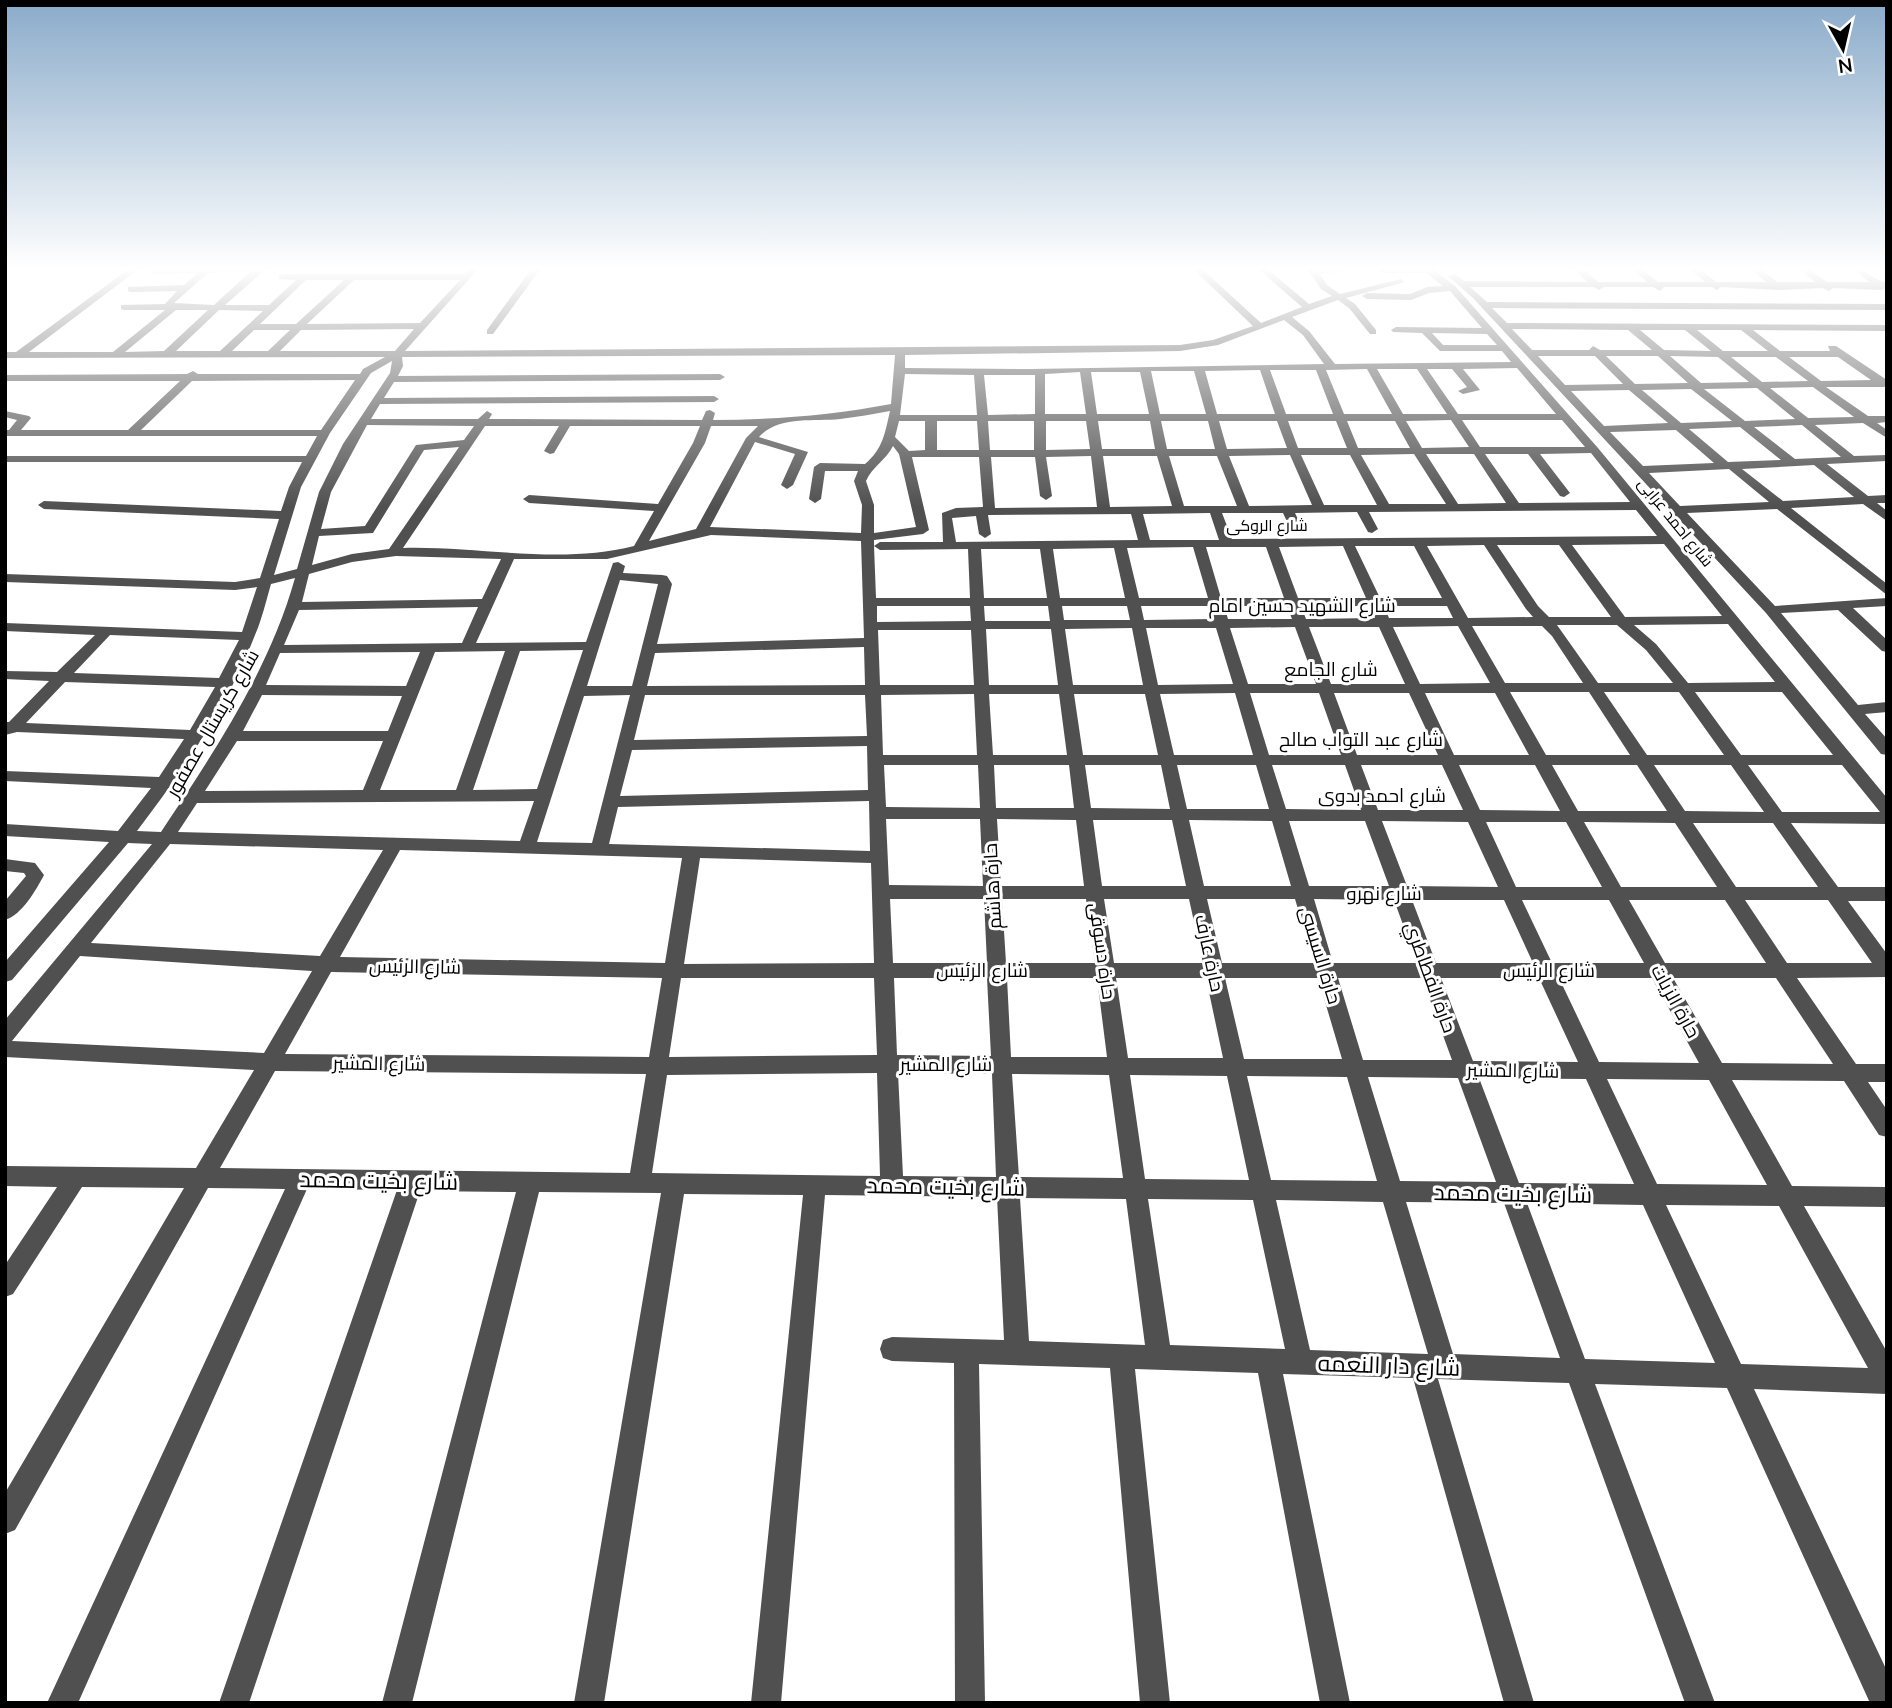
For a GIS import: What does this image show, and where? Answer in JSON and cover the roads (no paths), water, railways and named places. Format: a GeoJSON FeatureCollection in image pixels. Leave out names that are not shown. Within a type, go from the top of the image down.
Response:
{"type":"FeatureCollection","features":[{"type":"Feature","properties":{"kind":"street"},"geometry":{"type":"LineString","coordinates":[[5,370],[32,348]]}},
{"type":"Feature","properties":{"kind":"street"},"geometry":{"type":"LineString","coordinates":[[115,355],[124,348]]}},
{"type":"Feature","properties":{"kind":"street"},"geometry":{"type":"LineString","coordinates":[[166,355],[174,348]]}},
{"type":"Feature","properties":{"kind":"street"},"geometry":{"type":"LineString","coordinates":[[131,433],[189,377],[226,348]]}},
{"type":"Feature","properties":{"kind":"street"},"geometry":{"type":"LineString","coordinates":[[270,355],[277,348]]}},
{"type":"Feature","properties":{"kind":"street","name":"شارع كريستال عصفور"},"geometry":{"type":"LineString","coordinates":[[5,975],[123,836],[197,735],[248,636],[284,515],[309,459],[362,377],[374,365],[397,354],[403,348]]}},
{"type":"Feature","properties":{"kind":"street"},"geometry":{"type":"LineString","coordinates":[[5,355],[900,352],[1182,348]]}},
{"type":"Feature","properties":{"kind":"street"},"geometry":{"type":"LineString","coordinates":[[1314,348],[1326,367],[1354,452],[1385,508]]}},
{"type":"Feature","properties":{"kind":"street"},"geometry":{"type":"LineString","coordinates":[[1440,348],[1504,348]]}},
{"type":"Feature","properties":{"kind":"street","name":"شارع احمد عرابى"},"geometry":{"type":"LineString","coordinates":[[1504,348],[1594,450],[1887,810]]}},
{"type":"Feature","properties":{"kind":"street","name":"شارع احمد عرابى"},"geometry":{"type":"LineString","coordinates":[[1524,348],[1680,510],[1771,610],[1887,750]]}},
{"type":"Feature","properties":{"kind":"street"},"geometry":{"type":"LineString","coordinates":[[1592,348],[1676,426],[1887,591]]}},
{"type":"Feature","properties":{"kind":"street"},"geometry":{"type":"LineString","coordinates":[[1654,348],[1696,386],[1793,463]]}},
{"type":"Feature","properties":{"kind":"street"},"geometry":{"type":"LineString","coordinates":[[1714,348],[1852,460]]}},
{"type":"Feature","properties":{"kind":"street"},"geometry":{"type":"LineString","coordinates":[[1770,348],[1887,435]]}},
{"type":"Feature","properties":{"kind":"street"},"geometry":{"type":"LineString","coordinates":[[1832,348],[1885,384]]}},
{"type":"Feature","properties":{"kind":"street"},"geometry":{"type":"LineString","coordinates":[[892,1186],[867,542],[868,505],[860,481],[867,468],[882,456],[889,438],[901,372],[900,352]]}},
{"type":"Feature","properties":{"kind":"street"},"geometry":{"type":"LineString","coordinates":[[638,550],[702,438],[727,353]]}},
{"type":"Feature","properties":{"kind":"street"},"geometry":{"type":"LineString","coordinates":[[1529,353],[1841,354]]}},
{"type":"Feature","properties":{"kind":"street","name":"شارع كريستال عصفور"},"geometry":{"type":"LineString","coordinates":[[5,1035],[166,838],[232,736],[277,649],[294,606],[330,480],[398,366],[397,354]]}},
{"type":"Feature","properties":{"kind":"street"},"geometry":{"type":"LineString","coordinates":[[393,553],[529,354]]}},
{"type":"Feature","properties":{"kind":"street"},"geometry":{"type":"LineString","coordinates":[[901,372],[1519,365]]}},
{"type":"Feature","properties":{"kind":"street"},"geometry":{"type":"LineString","coordinates":[[1420,366],[1475,451],[1516,507]]}},
{"type":"Feature","properties":{"kind":"street"},"geometry":{"type":"LineString","coordinates":[[1455,366],[1475,390],[1462,391]]}},
{"type":"Feature","properties":{"kind":"street"},"geometry":{"type":"LineString","coordinates":[[1371,367],[1418,451],[1454,507]]}},
{"type":"Feature","properties":{"kind":"street"},"geometry":{"type":"LineString","coordinates":[[1264,368],[1294,452],[1320,509]]}},
{"type":"Feature","properties":{"kind":"street"},"geometry":{"type":"LineString","coordinates":[[1086,369],[1104,510]]}},
{"type":"Feature","properties":{"kind":"street"},"geometry":{"type":"LineString","coordinates":[[1145,369],[1162,453],[1179,510]]}},
{"type":"Feature","properties":{"kind":"street"},"geometry":{"type":"LineString","coordinates":[[1199,369],[1222,453],[1244,509]]}},
{"type":"Feature","properties":{"kind":"street"},"geometry":{"type":"LineString","coordinates":[[979,372],[989,508],[984,511]]}},
{"type":"Feature","properties":{"kind":"street"},"geometry":{"type":"LineString","coordinates":[[1040,372],[1040,454],[1046,496]]}},
{"type":"Feature","properties":{"kind":"street"},"geometry":{"type":"LineString","coordinates":[[5,378],[362,377]]}},
{"type":"Feature","properties":{"kind":"street"},"geometry":{"type":"LineString","coordinates":[[391,379],[720,377]]}},
{"type":"Feature","properties":{"kind":"street"},"geometry":{"type":"LineString","coordinates":[[1562,388],[1885,384]]}},
{"type":"Feature","properties":{"kind":"street"},"geometry":{"type":"LineString","coordinates":[[377,401],[713,399]]}},
{"type":"Feature","properties":{"kind":"street"},"geometry":{"type":"LineString","coordinates":[[364,422],[771,423],[895,412],[931,420],[1564,417]]}},
{"type":"Feature","properties":{"kind":"street"},"geometry":{"type":"LineString","coordinates":[[5,414],[24,418],[9,433]]}},
{"type":"Feature","properties":{"kind":"street"},"geometry":{"type":"LineString","coordinates":[[1601,429],[1887,419]]}},
{"type":"Feature","properties":{"kind":"street"},"geometry":{"type":"LineString","coordinates":[[931,420],[931,454]]}},
{"type":"Feature","properties":{"kind":"street"},"geometry":{"type":"LineString","coordinates":[[550,451],[567,422]]}},
{"type":"Feature","properties":{"kind":"street"},"geometry":{"type":"LineString","coordinates":[[701,532],[752,438],[756,432],[771,423]]}},
{"type":"Feature","properties":{"kind":"street"},"geometry":{"type":"LineString","coordinates":[[9,433],[324,433]]}},
{"type":"Feature","properties":{"kind":"street"},"geometry":{"type":"LineString","coordinates":[[752,438],[801,451],[787,485]]}},
{"type":"Feature","properties":{"kind":"street"},"geometry":{"type":"LineString","coordinates":[[5,578],[235,586],[349,559],[393,553],[594,557],[638,550],[701,532],[867,542],[924,529],[905,454],[901,447],[889,438]]}},
{"type":"Feature","properties":{"kind":"street"},"geometry":{"type":"LineString","coordinates":[[313,533],[369,530],[420,447],[468,443]]}},
{"type":"Feature","properties":{"kind":"street"},"geometry":{"type":"LineString","coordinates":[[905,454],[1594,450]]}},
{"type":"Feature","properties":{"kind":"street"},"geometry":{"type":"LineString","coordinates":[[1532,451],[1564,493]]}},
{"type":"Feature","properties":{"kind":"street"},"geometry":{"type":"LineString","coordinates":[[1642,470],[1887,458]]}},
{"type":"Feature","properties":{"kind":"street"},"geometry":{"type":"LineString","coordinates":[[5,459],[309,459]]}},
{"type":"Feature","properties":{"kind":"street"},"geometry":{"type":"LineString","coordinates":[[1817,462],[1887,517]]}},
{"type":"Feature","properties":{"kind":"street"},"geometry":{"type":"LineString","coordinates":[[815,499],[820,467],[867,468]]}},
{"type":"Feature","properties":{"kind":"street"},"geometry":{"type":"LineString","coordinates":[[529,499],[662,508]]}},
{"type":"Feature","properties":{"kind":"street"},"geometry":{"type":"LineString","coordinates":[[1680,510],[1887,499]]}},
{"type":"Feature","properties":{"kind":"street"},"geometry":{"type":"LineString","coordinates":[[44,505],[284,515]]}},
{"type":"Feature","properties":{"kind":"street"},"geometry":{"type":"LineString","coordinates":[[950,545],[946,516],[956,512],[1640,506]]}},
{"type":"Feature","properties":{"kind":"street"},"geometry":{"type":"LineString","coordinates":[[1361,508],[1372,529]]}},
{"type":"Feature","properties":{"kind":"street"},"geometry":{"type":"LineString","coordinates":[[1214,509],[1227,543]]}},
{"type":"Feature","properties":{"kind":"street"},"geometry":{"type":"LineString","coordinates":[[1287,509],[1297,530]]}},
{"type":"Feature","properties":{"kind":"street"},"geometry":{"type":"LineString","coordinates":[[1136,510],[1145,544]]}},
{"type":"Feature","properties":{"kind":"street"},"geometry":{"type":"LineString","coordinates":[[984,511],[985,534]]}},
{"type":"Feature","properties":{"kind":"street"},"geometry":{"type":"LineString","coordinates":[[1060,511],[1062,526]]}},
{"type":"Feature","properties":{"kind":"street"},"geometry":{"type":"LineString","coordinates":[[1653,523],[1692,523]]}},
{"type":"Feature","properties":{"kind":"street","name":"شارع الروكى"},"geometry":{"type":"LineString","coordinates":[[867,542],[974,545],[1668,540]]}},
{"type":"Feature","properties":{"kind":"street"},"geometry":{"type":"LineString","coordinates":[[1488,541],[1533,609],[1548,622],[1594,688],[1887,1128]]}},
{"type":"Feature","properties":{"kind":"street"},"geometry":{"type":"LineString","coordinates":[[1563,541],[1622,622],[1651,647],[1685,688],[1887,970]]}},
{"type":"Feature","properties":{"kind":"street"},"geometry":{"type":"LineString","coordinates":[[1347,542],[1593,1070],[1732,1377],[1886,1703]]}},
{"type":"Feature","properties":{"kind":"street","name":"حارة الزيات"},"geometry":{"type":"LineString","coordinates":[[1418,542],[1887,1379]]}},
{"type":"Feature","properties":{"kind":"street","name":"حارة السيسى"},"geometry":{"type":"LineString","coordinates":[[1198,543],[1391,1192],[1518,1703]]}},
{"type":"Feature","properties":{"kind":"street","name":"حارة الفطاطري"},"geometry":{"type":"LineString","coordinates":[[1271,543],[1700,1703]]}},
{"type":"Feature","properties":{"kind":"street","name":"حارة دسوقى"},"geometry":{"type":"LineString","coordinates":[[1046,544],[1159,1358]]}},
{"type":"Feature","properties":{"kind":"street","name":"حارة عارف"},"geometry":{"type":"LineString","coordinates":[[1120,544],[1300,1362]]}},
{"type":"Feature","properties":{"kind":"street","name":"حارة هاشم"},"geometry":{"type":"LineString","coordinates":[[974,545],[1017,1354]]}},
{"type":"Feature","properties":{"kind":"street"},"geometry":{"type":"LineString","coordinates":[[527,847],[622,553]]}},
{"type":"Feature","properties":{"kind":"street"},"geometry":{"type":"LineString","coordinates":[[467,647],[508,557]]}},
{"type":"Feature","properties":{"kind":"street"},"geometry":{"type":"LineString","coordinates":[[599,849],[664,581],[654,577],[614,576]]}},
{"type":"Feature","properties":{"kind":"street"},"geometry":{"type":"LineString","coordinates":[[870,602],[1452,602]]}},
{"type":"Feature","properties":{"kind":"street"},"geometry":{"type":"LineString","coordinates":[[1771,610],[1887,602]]}},
{"type":"Feature","properties":{"kind":"street"},"geometry":{"type":"LineString","coordinates":[[294,606],[487,603]]}},
{"type":"Feature","properties":{"kind":"street"},"geometry":{"type":"LineString","coordinates":[[1841,606],[1887,648]]}},
{"type":"Feature","properties":{"kind":"street","name":"شارع الشهيد حسين امام"},"geometry":{"type":"LineString","coordinates":[[649,649],[978,625],[1464,624],[1734,620]]}},
{"type":"Feature","properties":{"kind":"street"},"geometry":{"type":"LineString","coordinates":[[7,629],[248,636]]}},
{"type":"Feature","properties":{"kind":"street"},"geometry":{"type":"LineString","coordinates":[[8,729],[106,631]]}},
{"type":"Feature","properties":{"kind":"street"},"geometry":{"type":"LineString","coordinates":[[277,649],[592,646]]}},
{"type":"Feature","properties":{"kind":"street"},"geometry":{"type":"LineString","coordinates":[[463,795],[514,647]]}},
{"type":"Feature","properties":{"kind":"street"},"geometry":{"type":"LineString","coordinates":[[369,796],[429,648]]}},
{"type":"Feature","properties":{"kind":"street"},"geometry":{"type":"LineString","coordinates":[[5,675],[226,683]]}},
{"type":"Feature","properties":{"kind":"street","name":"شارع الجامع"},"geometry":{"type":"LineString","coordinates":[[578,691],[1788,687]]}},
{"type":"Feature","properties":{"kind":"street"},"geometry":{"type":"LineString","coordinates":[[257,690],[411,691]]}},
{"type":"Feature","properties":{"kind":"street"},"geometry":{"type":"LineString","coordinates":[[1853,710],[1887,708]]}},
{"type":"Feature","properties":{"kind":"street"},"geometry":{"type":"LineString","coordinates":[[8,729],[197,735]]}},
{"type":"Feature","properties":{"kind":"street"},"geometry":{"type":"LineString","coordinates":[[232,736],[393,736]]}},
{"type":"Feature","properties":{"kind":"street"},"geometry":{"type":"LineString","coordinates":[[625,745],[875,741]]}},
{"type":"Feature","properties":{"kind":"street","name":"شارع عبد التواب صالح"},"geometry":{"type":"LineString","coordinates":[[876,760],[1846,760]]}},
{"type":"Feature","properties":{"kind":"street"},"geometry":{"type":"LineString","coordinates":[[5,776],[164,783]]}},
{"type":"Feature","properties":{"kind":"street"},"geometry":{"type":"LineString","coordinates":[[194,797],[544,795]]}},
{"type":"Feature","properties":{"kind":"street"},"geometry":{"type":"LineString","coordinates":[[611,802],[877,795]]}},
{"type":"Feature","properties":{"kind":"street","name":"شارع احمد بدوى"},"geometry":{"type":"LineString","coordinates":[[878,813],[1887,818]]}},
{"type":"Feature","properties":{"kind":"street"},"geometry":{"type":"LineString","coordinates":[[5,830],[166,838],[879,857]]}},
{"type":"Feature","properties":{"kind":"street"},"geometry":{"type":"LineString","coordinates":[[5,1520],[395,844]]}},
{"type":"Feature","properties":{"kind":"street"},"geometry":{"type":"LineString","coordinates":[[639,1183],[692,852]]}},
{"type":"Feature","properties":{"kind":"street"},"geometry":{"type":"LineString","coordinates":[[5,865],[29,867],[35,875],[33,881],[5,913]]}},
{"type":"Feature","properties":{"kind":"street","name":"شارع نهرو"},"geometry":{"type":"LineString","coordinates":[[880,891],[1887,894]]}},
{"type":"Feature","properties":{"kind":"street","name":"شارع الرئيس"},"geometry":{"type":"LineString","coordinates":[[77,950],[324,964],[674,971],[1887,970]]}},
{"type":"Feature","properties":{"kind":"street","name":"شارع المشير"},"geometry":{"type":"LineString","coordinates":[[5,1049],[269,1062],[658,1066],[887,1064],[1887,1073]]}},
{"type":"Feature","properties":{"kind":"street","name":"شارع بخيت محمد"},"geometry":{"type":"LineString","coordinates":[[5,1175],[1887,1198]]}},
{"type":"Feature","properties":{"kind":"street"},"geometry":{"type":"LineString","coordinates":[[5,1286],[77,1177]]}},
{"type":"Feature","properties":{"kind":"street"},"geometry":{"type":"LineString","coordinates":[[62,1703],[301,1179]]}},
{"type":"Feature","properties":{"kind":"street"},"geometry":{"type":"LineString","coordinates":[[234,1703],[412,1180]]}},
{"type":"Feature","properties":{"kind":"street"},"geometry":{"type":"LineString","coordinates":[[397,1703],[530,1182]]}},
{"type":"Feature","properties":{"kind":"street"},"geometry":{"type":"LineString","coordinates":[[589,1703],[674,1183]]}},
{"type":"Feature","properties":{"kind":"street"},"geometry":{"type":"LineString","coordinates":[[766,1703],[815,1185]]}},
{"type":"Feature","properties":{"kind":"street","name":"شارع دار النعمه"},"geometry":{"type":"LineString","coordinates":[[892,1349],[1732,1377],[1887,1379]]}},
{"type":"Feature","properties":{"kind":"street"},"geometry":{"type":"LineString","coordinates":[[966,1352],[970,1703]]}},
{"type":"Feature","properties":{"kind":"street"},"geometry":{"type":"LineString","coordinates":[[1121,1357],[1155,1703]]}},
{"type":"Feature","properties":{"kind":"street"},"geometry":{"type":"LineString","coordinates":[[1268,1362],[1335,1703]]}}]}
